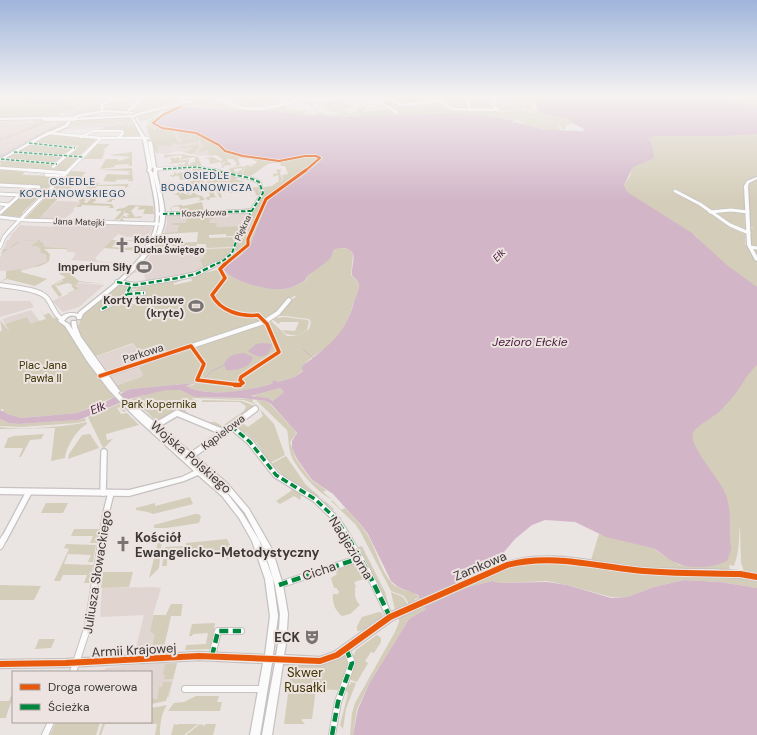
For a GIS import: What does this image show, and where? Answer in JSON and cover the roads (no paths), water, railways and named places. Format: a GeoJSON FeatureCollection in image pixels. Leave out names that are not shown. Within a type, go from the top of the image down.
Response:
{"type":"FeatureCollection","features":[{"type":"Feature","properties":{"kind":"street"},"geometry":{"type":"LineString","coordinates":[[0,160],[52,131]]}},
{"type":"Feature","properties":{"kind":"street"},"geometry":{"type":"LineString","coordinates":[[81,137],[92,131]]}},
{"type":"Feature","properties":{"kind":"street"},"geometry":{"type":"LineString","coordinates":[[118,138],[123,133],[122,131]]}},
{"type":"Feature","properties":{"kind":"street"},"geometry":{"type":"LineString","coordinates":[[63,321],[74,322],[78,319],[79,316],[150,250],[162,228],[156,170],[146,138],[142,131]]}},
{"type":"Feature","properties":{"kind":"street"},"geometry":{"type":"LineString","coordinates":[[48,133],[100,138],[146,138]]}},
{"type":"Feature","properties":{"kind":"street"},"geometry":{"type":"LineString","coordinates":[[0,247],[5,236],[100,138]]}},
{"type":"Feature","properties":{"kind":"street"},"geometry":{"type":"LineString","coordinates":[[63,321],[132,267],[148,246],[154,235],[160,214],[151,173],[149,171],[150,168],[146,138]]}},
{"type":"Feature","properties":{"kind":"street"},"geometry":{"type":"LineString","coordinates":[[29,143],[75,148],[53,167]]}},
{"type":"Feature","properties":{"kind":"street"},"geometry":{"type":"LineString","coordinates":[[14,152],[83,157]]}},
{"type":"Feature","properties":{"kind":"street"},"geometry":{"type":"LineString","coordinates":[[0,160],[56,164]]}},
{"type":"Feature","properties":{"kind":"street","name":"Piękna"},"geometry":{"type":"LineString","coordinates":[[117,282],[131,285],[151,283],[193,275],[223,261],[232,253],[240,231],[263,192],[259,183],[255,180],[197,166],[156,170]]}},
{"type":"Feature","properties":{"kind":"street"},"geometry":{"type":"LineString","coordinates":[[0,168],[67,173]]}},
{"type":"Feature","properties":{"kind":"street"},"geometry":{"type":"LineString","coordinates":[[149,171],[156,170]]}},
{"type":"Feature","properties":{"kind":"street"},"geometry":{"type":"LineString","coordinates":[[27,171],[23,174],[64,176]]}},
{"type":"Feature","properties":{"kind":"street"},"geometry":{"type":"LineString","coordinates":[[52,176],[55,172]]}},
{"type":"Feature","properties":{"kind":"street"},"geometry":{"type":"LineString","coordinates":[[757,178],[748,182],[746,186],[750,248],[757,260]]}},
{"type":"Feature","properties":{"kind":"street"},"geometry":{"type":"LineString","coordinates":[[0,185],[39,187]]}},
{"type":"Feature","properties":{"kind":"street"},"geometry":{"type":"LineString","coordinates":[[0,213],[30,186]]}},
{"type":"Feature","properties":{"kind":"street"},"geometry":{"type":"LineString","coordinates":[[675,191],[694,201],[743,232],[749,233]]}},
{"type":"Feature","properties":{"kind":"street"},"geometry":{"type":"LineString","coordinates":[[0,194],[20,195]]}},
{"type":"Feature","properties":{"kind":"street"},"geometry":{"type":"LineString","coordinates":[[0,204],[9,204]]}},
{"type":"Feature","properties":{"kind":"street"},"geometry":{"type":"LineString","coordinates":[[710,212],[731,210],[748,212]]}},
{"type":"Feature","properties":{"kind":"street","name":"Koszykowa"},"geometry":{"type":"LineString","coordinates":[[160,214],[251,211]]}},
{"type":"Feature","properties":{"kind":"street","name":"Jana Matejki"},"geometry":{"type":"LineString","coordinates":[[0,217],[127,224],[158,224]]}},
{"type":"Feature","properties":{"kind":"street"},"geometry":{"type":"LineString","coordinates":[[750,248],[757,248]]}},
{"type":"Feature","properties":{"kind":"street"},"geometry":{"type":"LineString","coordinates":[[0,285],[42,293],[48,299],[54,313],[68,325],[103,376]]}},
{"type":"Feature","properties":{"kind":"street"},"geometry":{"type":"LineString","coordinates":[[102,309],[115,303],[127,294],[131,285]]}},
{"type":"Feature","properties":{"kind":"street"},"geometry":{"type":"LineString","coordinates":[[127,294],[144,293]]}},
{"type":"Feature","properties":{"kind":"street","name":"Parkowa"},"geometry":{"type":"LineString","coordinates":[[103,376],[264,322],[278,313],[289,300]]}},
{"type":"Feature","properties":{"kind":"street"},"geometry":{"type":"LineString","coordinates":[[52,309],[61,314],[79,316]]}},
{"type":"Feature","properties":{"kind":"street"},"geometry":{"type":"LineString","coordinates":[[74,322],[74,327],[78,337],[103,376]]}},
{"type":"Feature","properties":{"kind":"street","name":"Wojska Polskiego"},"geometry":{"type":"LineString","coordinates":[[103,376],[126,402],[203,470],[232,493],[252,518],[270,555],[279,585],[284,614],[280,659],[267,735]]}},
{"type":"Feature","properties":{"kind":"street","name":"Wojska Polskiego"},"geometry":{"type":"LineString","coordinates":[[126,402],[191,456],[237,510],[249,529],[261,554],[269,579],[273,604],[273,630],[255,735]]}},
{"type":"Feature","properties":{"kind":"street","name":"Kąpielowa"},"geometry":{"type":"LineString","coordinates":[[191,456],[255,409]]}},
{"type":"Feature","properties":{"kind":"street"},"geometry":{"type":"LineString","coordinates":[[155,426],[177,413],[222,432]]}},
{"type":"Feature","properties":{"kind":"street","name":"Nadjeziorna"},"geometry":{"type":"LineString","coordinates":[[231,426],[250,442],[276,475],[315,499],[337,520],[360,558],[390,617]]}},
{"type":"Feature","properties":{"kind":"street"},"geometry":{"type":"LineString","coordinates":[[103,493],[104,452]]}},
{"type":"Feature","properties":{"kind":"street"},"geometry":{"type":"LineString","coordinates":[[0,491],[129,493],[184,479],[203,470]]}},
{"type":"Feature","properties":{"kind":"street"},"geometry":{"type":"LineString","coordinates":[[0,546],[29,492]]}},
{"type":"Feature","properties":{"kind":"street","name":"Juliusza Słowackiego"},"geometry":{"type":"LineString","coordinates":[[73,671],[90,624],[104,526],[111,493]]}},
{"type":"Feature","properties":{"kind":"street","name":"Cicha"},"geometry":{"type":"LineString","coordinates":[[279,585],[360,558]]}},
{"type":"Feature","properties":{"kind":"street","name":"Zamkowa"},"geometry":{"type":"LineString","coordinates":[[269,659],[320,661],[333,657],[390,617],[514,563],[533,560],[590,563],[633,570],[740,574],[756,577]]}},
{"type":"Feature","properties":{"kind":"street"},"geometry":{"type":"LineString","coordinates":[[212,656],[218,631],[241,631]]}},
{"type":"Feature","properties":{"kind":"street"},"geometry":{"type":"LineString","coordinates":[[332,735],[336,708],[352,663],[346,648]]}},
{"type":"Feature","properties":{"kind":"street","name":"Armii Krajowej"},"geometry":{"type":"LineString","coordinates":[[0,664],[77,663],[212,656],[269,659]]}},
{"type":"Feature","properties":{"kind":"street"},"geometry":{"type":"LineString","coordinates":[[185,689],[263,689]]}},
{"type":"Feature","properties":{"kind":"street"},"geometry":{"type":"LineString","coordinates":[[45,735],[51,723]]}},
{"type":"Feature","properties":{"kind":"water","name":"Jezioro Ełckie"},"geometry":{"type":"Polygon","coordinates":[[[193,131],[757,131],[757,134],[720,136],[657,136],[648,138],[652,144],[654,158],[633,167],[624,185],[627,192],[692,233],[728,266],[757,287],[757,365],[733,397],[719,412],[693,433],[695,446],[722,487],[727,499],[731,548],[727,561],[708,567],[680,565],[652,548],[606,537],[575,522],[545,520],[532,525],[515,539],[498,559],[474,570],[459,581],[459,585],[465,588],[492,581],[500,583],[547,582],[567,585],[611,598],[627,597],[654,587],[684,580],[720,582],[757,588],[757,735],[353,735],[358,709],[369,684],[409,619],[426,609],[418,595],[398,587],[391,581],[368,534],[361,525],[333,494],[312,480],[297,459],[292,448],[292,441],[297,433],[271,404],[266,401],[241,398],[195,397],[180,390],[166,390],[129,399],[79,420],[18,424],[9,423],[0,419],[0,410],[21,418],[77,413],[103,403],[130,389],[195,383],[186,386],[195,390],[206,392],[229,392],[253,389],[273,383],[271,381],[275,380],[278,382],[295,377],[303,371],[301,368],[306,363],[340,333],[348,319],[359,289],[358,282],[352,275],[353,256],[350,250],[343,248],[336,249],[330,259],[307,276],[305,281],[285,289],[259,287],[241,281],[227,273],[223,268],[240,256],[250,245],[268,200],[323,159],[322,156],[310,155],[277,160],[238,154],[228,151],[220,144],[193,131]],[[280,388],[251,396],[268,398],[273,401],[284,392],[280,388]]]}},
{"type":"Feature","properties":{"kind":"water"},"geometry":{"type":"Polygon","coordinates":[[[256,344],[272,344],[271,349],[266,355],[256,356],[248,351],[256,344]]]}},
{"type":"Feature","properties":{"kind":"water"},"geometry":{"type":"Polygon","coordinates":[[[244,353],[253,357],[249,364],[242,368],[226,370],[224,364],[230,357],[244,353]]]}},
{"type":"Feature","properties":{"kind":"waterway"},"geometry":{"type":"LineString","coordinates":[[303,349],[313,358]]}},
{"type":"Feature","properties":{"kind":"waterway"},"geometry":{"type":"LineString","coordinates":[[204,379],[212,371],[224,365]]}},
{"type":"Feature","properties":{"kind":"railway"},"geometry":{"type":"LineString","coordinates":[[0,156],[45,131]]}},
{"type":"Feature","properties":{"kind":"railway"},"geometry":{"type":"LineString","coordinates":[[0,140],[12,135]]}},
{"type":"Feature","properties":{"kind":"place","name":"Kościół pw. Ducha Świętego"},"geometry":{"type":"Point","coordinates":[122,245]}},
{"type":"Feature","properties":{"kind":"place","name":"Imperium Siły"},"geometry":{"type":"Point","coordinates":[144,267]}},
{"type":"Feature","properties":{"kind":"place","name":"Korty tenisowe (kryte)"},"geometry":{"type":"Point","coordinates":[196,306]}},
{"type":"Feature","properties":{"kind":"place","name":"Kościół Ewangelicko-Metodystyczny"},"geometry":{"type":"Point","coordinates":[123,544]}},
{"type":"Feature","properties":{"kind":"place","name":"ECK"},"geometry":{"type":"Point","coordinates":[312,637]}},
{"type":"Feature","properties":{"kind":"district","name":"OSIEDLE BOGDANOWICZA"},"geometry":{"type":"Point","coordinates":[207,180]}},
{"type":"Feature","properties":{"kind":"district","name":"OSIEDLE KOCHANOWSKIEGO"},"geometry":{"type":"Point","coordinates":[73,186]}},
{"type":"Feature","properties":{"kind":"water label","name":"Ełk"},"geometry":{"type":"Point","coordinates":[499,255]}},
{"type":"Feature","properties":{"kind":"water label","name":"Ełk"},"geometry":{"type":"Point","coordinates":[98,408]}},
{"type":"Feature","properties":{"kind":"park label","name":"Plac Jana Pawła II"},"geometry":{"type":"Point","coordinates":[43,371]}},
{"type":"Feature","properties":{"kind":"park label","name":"Park Kopernika"},"geometry":{"type":"Point","coordinates":[159,404]}},
{"type":"Feature","properties":{"kind":"park label","name":"Skwer Rusałki"},"geometry":{"type":"Point","coordinates":[305,680]}}]}
